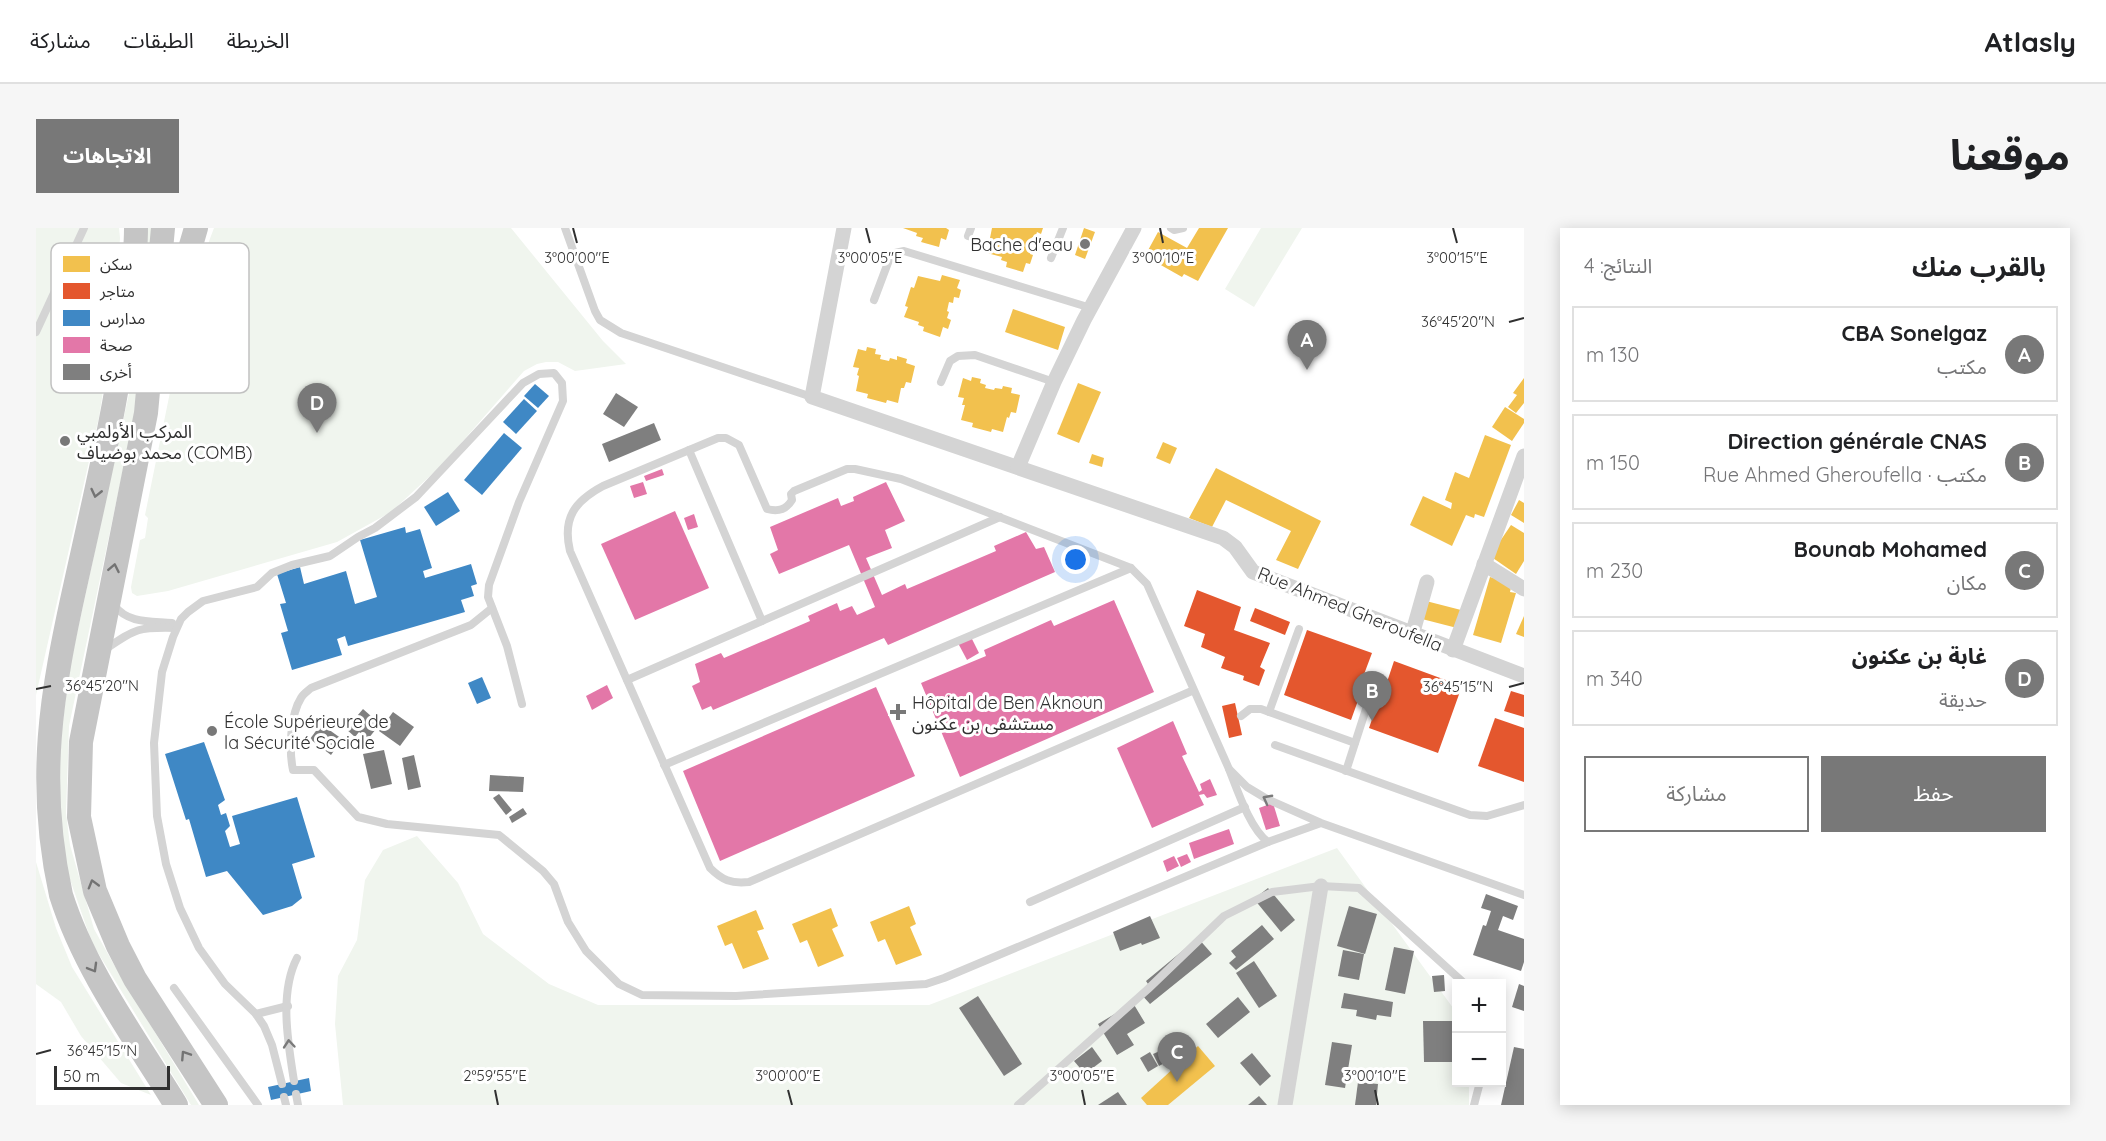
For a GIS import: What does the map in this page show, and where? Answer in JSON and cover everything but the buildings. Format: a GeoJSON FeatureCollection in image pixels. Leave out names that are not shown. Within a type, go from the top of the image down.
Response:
{"type":"FeatureCollection","features":[{"type":"Feature","properties":{"kind":"highway"},"geometry":{"type":"LineString","coordinates":[[125,228],[129,243]]}},
{"type":"Feature","properties":{"kind":"highway"},"geometry":{"type":"LineString","coordinates":[[135,243],[136,228]]}},
{"type":"Feature","properties":{"kind":"highway"},"geometry":{"type":"LineString","coordinates":[[163,243],[164,228]]}},
{"type":"Feature","properties":{"kind":"highway"},"geometry":{"type":"LineString","coordinates":[[191,243],[196,228]]}},
{"type":"Feature","properties":{"kind":"highway"},"geometry":{"type":"LineString","coordinates":[[116,393],[112,420],[51,696],[44,760],[43,804],[56,877],[81,947],[176,1105]]}},
{"type":"Feature","properties":{"kind":"highway"},"geometry":{"type":"LineString","coordinates":[[146,413],[148,393]]}},
{"type":"Feature","properties":{"kind":"highway"},"geometry":{"type":"LineString","coordinates":[[151,393],[82,734],[79,817],[88,866],[102,911],[126,963],[214,1100]]}},
{"type":"Feature","properties":{"kind":"street"},"geometry":{"type":"LineString","coordinates":[[812,397],[844,228]]}},
{"type":"Feature","properties":{"kind":"street"},"geometry":{"type":"LineString","coordinates":[[1018,467],[1054,382],[1130,229]]}},
{"type":"Feature","properties":{"kind":"street","name":"Rue Ahmed Gheroufella"},"geometry":{"type":"LineString","coordinates":[[812,397],[1222,538],[1235,547],[1252,572],[1524,676]]}},
{"type":"Feature","properties":{"kind":"street"},"geometry":{"type":"LineString","coordinates":[[1453,650],[1485,564],[1518,490],[1524,456]]}},
{"type":"Feature","properties":{"kind":"street"},"geometry":{"type":"LineString","coordinates":[[1485,564],[1524,589]]}},
{"type":"Feature","properties":{"kind":"street"},"geometry":{"type":"LineString","coordinates":[[1412,635],[1427,582]]}},
{"type":"Feature","properties":{"kind":"street"},"geometry":{"type":"LineString","coordinates":[[1285,1105],[1321,886]]}},
{"type":"Feature","properties":{"kind":"lane"},"geometry":{"type":"LineString","coordinates":[[77,243],[84,228]]}},
{"type":"Feature","properties":{"kind":"lane"},"geometry":{"type":"LineString","coordinates":[[564,228],[595,311],[607,325],[621,333],[812,397]]}},
{"type":"Feature","properties":{"kind":"lane"},"geometry":{"type":"LineString","coordinates":[[1051,258],[1063,228]]}},
{"type":"Feature","properties":{"kind":"lane"},"geometry":{"type":"LineString","coordinates":[[1171,228],[1174,230],[1183,228]]}},
{"type":"Feature","properties":{"kind":"lane"},"geometry":{"type":"LineString","coordinates":[[874,300],[889,260],[895,253],[904,251],[1091,308]]}},
{"type":"Feature","properties":{"kind":"lane"},"geometry":{"type":"LineString","coordinates":[[36,332],[51,300]]}},
{"type":"Feature","properties":{"kind":"lane"},"geometry":{"type":"LineString","coordinates":[[941,382],[950,361],[958,356],[975,355],[1054,382]]}},
{"type":"Feature","properties":{"kind":"lane"},"geometry":{"type":"LineString","coordinates":[[282,1084],[272,1046],[256,1014],[225,984],[199,948],[180,908],[161,840],[155,792],[155,720],[162,672],[178,626],[188,612],[203,601],[256,587],[272,573],[292,565],[330,556],[375,528],[416,497],[523,382],[539,374],[555,374],[562,383],[563,401],[519,502],[489,585],[488,597],[507,646],[522,704]]}},
{"type":"Feature","properties":{"kind":"lane"},"geometry":{"type":"LineString","coordinates":[[1194,690],[749,882],[733,883],[724,880],[710,868],[570,551],[567,538],[571,514],[577,503],[588,494],[718,438],[726,438],[740,445],[767,509],[775,512],[789,506],[794,491],[848,469],[855,469],[902,479],[1131,568],[1148,584],[1245,807],[1262,838],[1268,842]]}},
{"type":"Feature","properties":{"kind":"lane"},"geometry":{"type":"LineString","coordinates":[[689,450],[762,621]]}},
{"type":"Feature","properties":{"kind":"lane"},"geometry":{"type":"LineString","coordinates":[[627,680],[1000,517]]}},
{"type":"Feature","properties":{"kind":"lane"},"geometry":{"type":"LineString","coordinates":[[664,765],[1131,568]]}},
{"type":"Feature","properties":{"kind":"lane"},"geometry":{"type":"LineString","coordinates":[[109,597],[118,610],[132,619],[178,626]]}},
{"type":"Feature","properties":{"kind":"lane"},"geometry":{"type":"LineString","coordinates":[[492,608],[471,626],[311,688],[301,697],[291,734],[290,758],[293,770],[314,770],[358,817],[387,824],[499,835],[507,839],[554,884],[568,922],[586,951],[619,984],[642,995],[736,996],[926,984],[1268,842],[1320,823]]}},
{"type":"Feature","properties":{"kind":"lane"},"geometry":{"type":"LineString","coordinates":[[97,656],[143,627],[178,626]]}},
{"type":"Feature","properties":{"kind":"lane"},"geometry":{"type":"LineString","coordinates":[[1269,712],[1299,629]]}},
{"type":"Feature","properties":{"kind":"lane"},"geometry":{"type":"LineString","coordinates":[[1346,771],[1367,706]]}},
{"type":"Feature","properties":{"kind":"lane"},"geometry":{"type":"LineString","coordinates":[[1241,716],[1255,708],[1355,742]]}},
{"type":"Feature","properties":{"kind":"lane"},"geometry":{"type":"LineString","coordinates":[[1275,745],[1470,815],[1487,816],[1524,805]]}},
{"type":"Feature","properties":{"kind":"lane"},"geometry":{"type":"LineString","coordinates":[[1229,769],[1247,787],[1267,799],[1320,823],[1524,895]]}},
{"type":"Feature","properties":{"kind":"lane"},"geometry":{"type":"LineString","coordinates":[[1030,902],[1245,807]]}},
{"type":"Feature","properties":{"kind":"lane"},"geometry":{"type":"LineString","coordinates":[[1018,1105],[1148,989],[1224,916],[1272,892],[1321,886],[1359,888],[1459,979]]}},
{"type":"Feature","properties":{"kind":"lane"},"geometry":{"type":"LineString","coordinates":[[294,1081],[289,1045],[288,1006],[289,976],[297,958]]}},
{"type":"Feature","properties":{"kind":"lane"},"geometry":{"type":"LineString","coordinates":[[174,988],[258,1105]]}},
{"type":"Feature","properties":{"kind":"lane"},"geometry":{"type":"LineString","coordinates":[[256,1014],[288,1006]]}},
{"type":"Feature","properties":{"kind":"lane"},"geometry":{"type":"LineString","coordinates":[[1474,1105],[1479,1087]]}},
{"type":"Feature","properties":{"kind":"lane"},"geometry":{"type":"LineString","coordinates":[[296,1094],[298,1105]]}},
{"type":"Feature","properties":{"kind":"shaded area"},"geometry":{"type":"Polygon","coordinates":[[[36,228],[119,228],[120,243],[51,243],[51,393],[103,393],[36,695],[36,228]]]}},
{"type":"Feature","properties":{"kind":"shaded area"},"geometry":{"type":"Polygon","coordinates":[[[145,228],[157,228],[156,243],[144,243],[145,228]]]}},
{"type":"Feature","properties":{"kind":"shaded area"},"geometry":{"type":"Polygon","coordinates":[[[214,228],[511,228],[603,341],[626,364],[575,371],[558,362],[537,364],[524,371],[442,465],[391,512],[337,542],[168,591],[137,596],[132,593],[131,587],[140,540],[145,538],[148,518],[145,515],[170,393],[249,393],[249,243],[208,243],[214,228]]]}},
{"type":"Feature","properties":{"kind":"shaded area"},"geometry":{"type":"Polygon","coordinates":[[[1261,228],[1302,228],[1254,307],[1225,289],[1261,228]]]}},
{"type":"Feature","properties":{"kind":"shaded area"},"geometry":{"type":"Polygon","coordinates":[[[129,393],[139,393],[69,726],[66,813],[70,845],[94,929],[199,1105],[191,1105],[92,943],[65,865],[56,775],[70,666],[129,393]]]}},
{"type":"Feature","properties":{"kind":"shaded area"},"geometry":{"type":"Polygon","coordinates":[[[417,836],[458,883],[483,934],[549,984],[598,1005],[929,1005],[1337,848],[1452,1006],[1452,1087],[1469,1087],[1469,1105],[343,1105],[335,1024],[338,976],[357,940],[365,880],[383,850],[417,836]]]}},
{"type":"Feature","properties":{"kind":"shaded area"},"geometry":{"type":"Polygon","coordinates":[[[36,862],[56,928],[72,967],[151,1095],[121,1083],[81,1036],[61,1002],[36,984],[36,862]]]}},
{"type":"Feature","properties":{"kind":"place","name":"Bache d'eau"},"geometry":{"type":"Point","coordinates":[1085,244]}},
{"type":"Feature","properties":{"kind":"place","name":"CBA Sonelgaz"},"geometry":{"type":"Point","coordinates":[1307,370]}},
{"type":"Feature","properties":{"kind":"place","name":"غابة بن عكنون"},"geometry":{"type":"Point","coordinates":[317,433]}},
{"type":"Feature","properties":{"kind":"place","name":"المركب الأولمبي محمد بوضياف (COMB)"},"geometry":{"type":"Point","coordinates":[65,441]}},
{"type":"Feature","properties":{"kind":"place","name":"Hôpital de Ben Aknoun مستشفى بن عكنون"},"geometry":{"type":"Point","coordinates":[898,712]}},
{"type":"Feature","properties":{"kind":"place","name":"Direction générale CNAS"},"geometry":{"type":"Point","coordinates":[1372,721]}},
{"type":"Feature","properties":{"kind":"place","name":"École Supérieure de la Sécurité Sociale"},"geometry":{"type":"Point","coordinates":[212,731]}},
{"type":"Feature","properties":{"kind":"place","name":"Bounab Mohamed"},"geometry":{"type":"Point","coordinates":[1177,1082]}}]}
